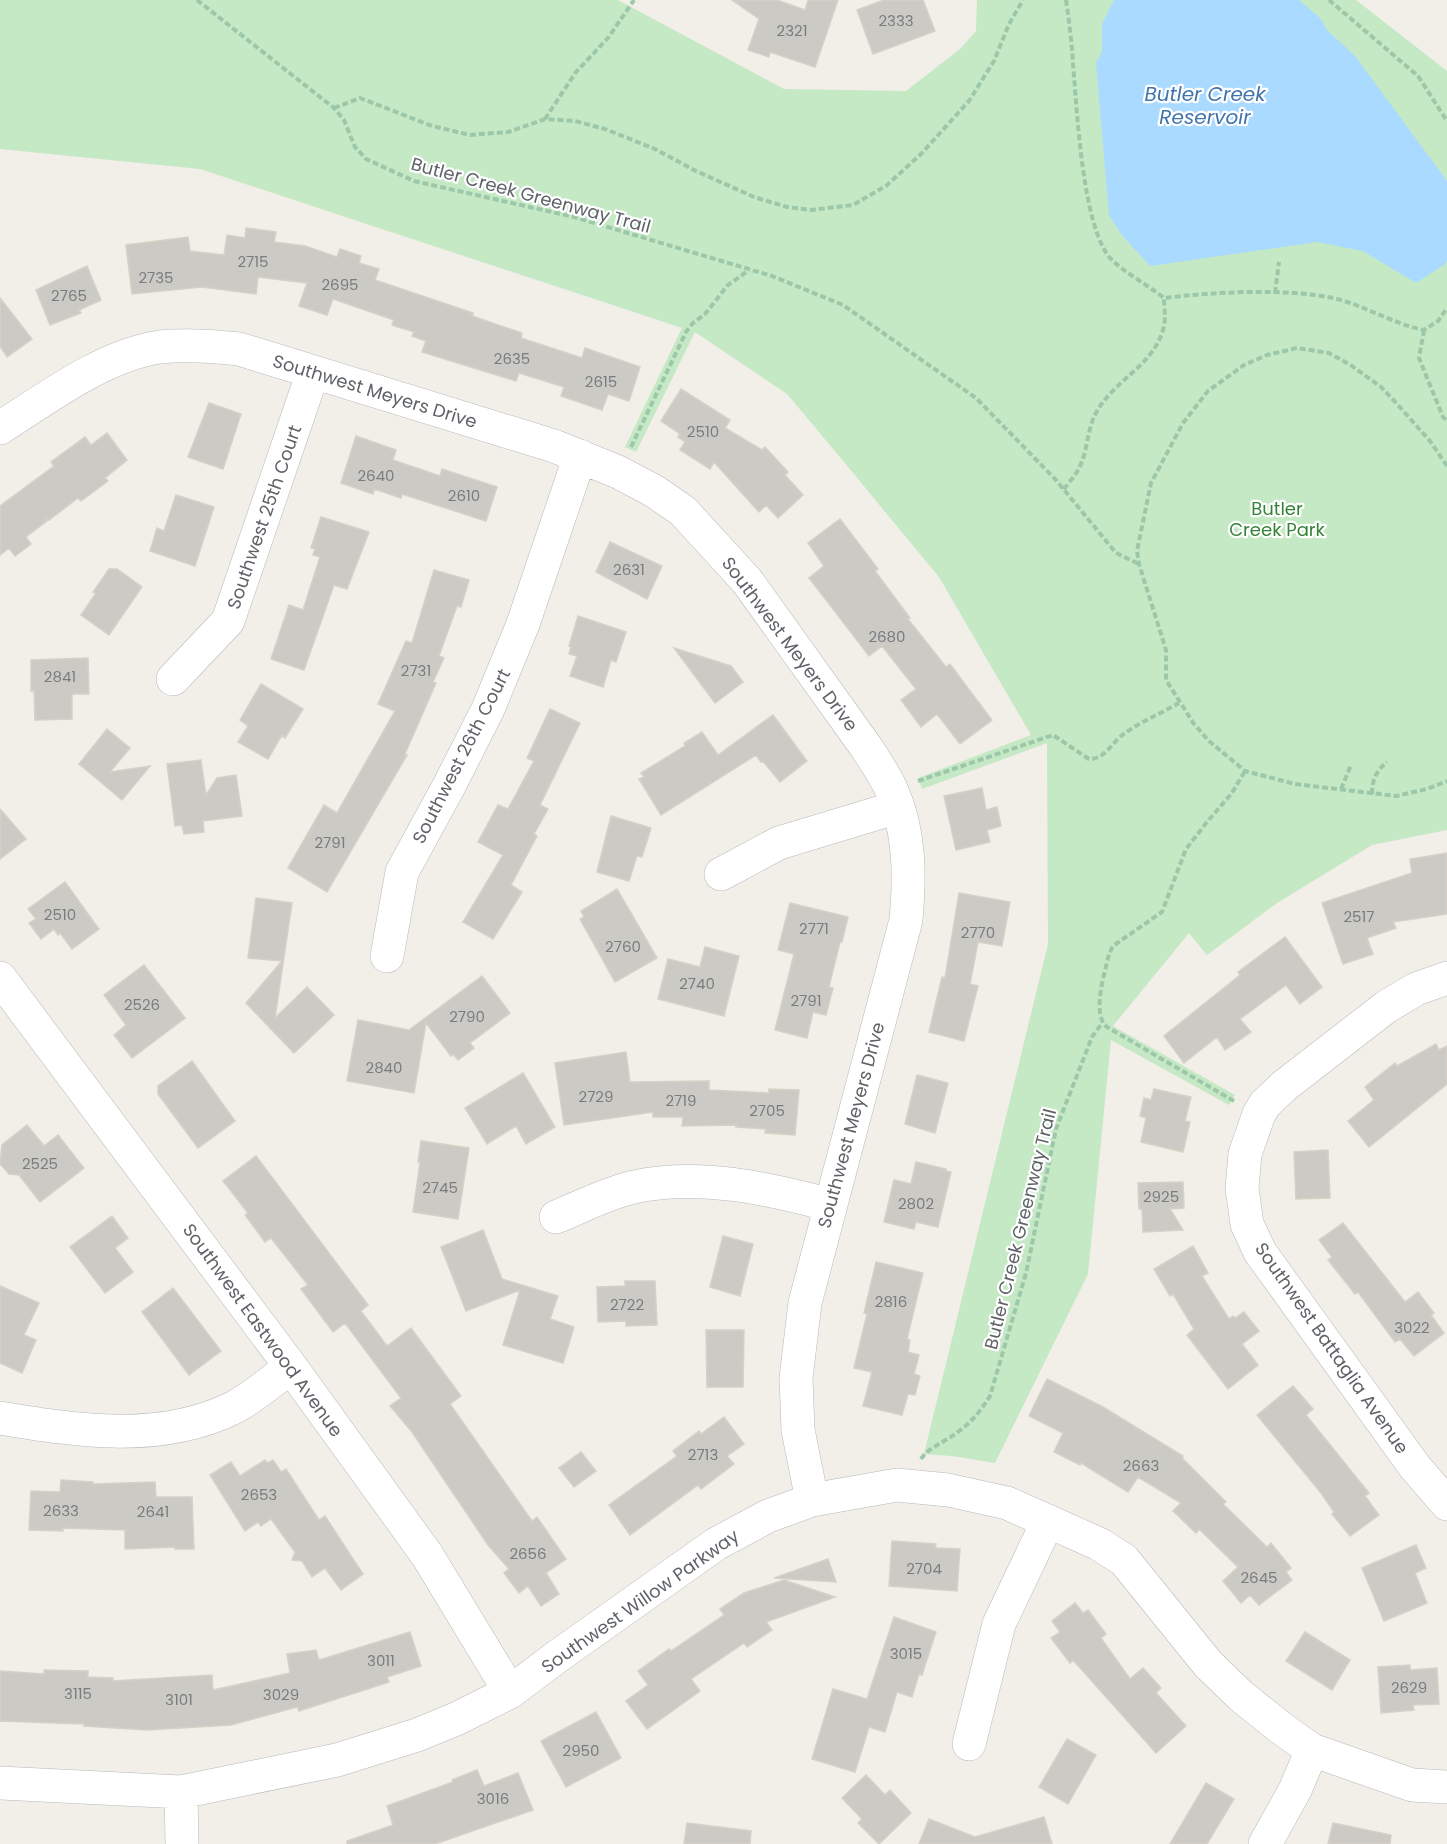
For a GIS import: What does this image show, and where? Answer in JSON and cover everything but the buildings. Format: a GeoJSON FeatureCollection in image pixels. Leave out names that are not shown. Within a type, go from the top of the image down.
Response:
{"type":"FeatureCollection","features":[{"type":"Feature","properties":{"kind":"street","name":"Southwest Meyers Drive"},"geometry":{"type":"LineString","coordinates":[[0,428],[94,369],[159,347],[199,345],[238,349],[555,446],[618,472],[654,491],[683,511],[747,581],[866,747],[895,799],[907,848],[909,883],[906,920],[805,1303],[796,1378],[798,1430],[812,1500]]}},
{"type":"Feature","properties":{"kind":"street","name":"Southwest 25th Court"},"geometry":{"type":"LineString","coordinates":[[173,679],[228,621],[313,372]]}},
{"type":"Feature","properties":{"kind":"street","name":"Southwest 26th Court"},"geometry":{"type":"LineString","coordinates":[[387,956],[402,872],[488,709],[523,624],[580,456]]}},
{"type":"Feature","properties":{"kind":"street"},"geometry":{"type":"LineString","coordinates":[[721,874],[779,843],[895,799]]}},
{"type":"Feature","properties":{"kind":"street","name":"Southwest Eastwood Avenue"},"geometry":{"type":"LineString","coordinates":[[0,978],[291,1366],[427,1556],[510,1692]]}},
{"type":"Feature","properties":{"kind":"street","name":"Southwest Battaglia Avenue"},"geometry":{"type":"LineString","coordinates":[[1447,978],[1416,989],[1386,1007],[1284,1086],[1265,1104],[1259,1114],[1245,1154],[1242,1188],[1248,1224],[1260,1252],[1415,1467],[1447,1504]]}},
{"type":"Feature","properties":{"kind":"street"},"geometry":{"type":"LineString","coordinates":[[556,1218],[632,1187],[690,1181],[780,1191],[830,1205]]}},
{"type":"Feature","properties":{"kind":"street"},"geometry":{"type":"LineString","coordinates":[[0,1418],[60,1428],[117,1432],[144,1431],[191,1424],[236,1406],[291,1366]]}},
{"type":"Feature","properties":{"kind":"street","name":"Southwest Willow Parkway"},"geometry":{"type":"LineString","coordinates":[[0,1783],[181,1792],[337,1760],[417,1735],[456,1719],[510,1692],[716,1544],[768,1516],[812,1500],[897,1485],[957,1492],[1007,1503],[1099,1544],[1124,1560],[1208,1664],[1249,1702],[1312,1750],[1412,1785],[1447,1787]]}},
{"type":"Feature","properties":{"kind":"street"},"geometry":{"type":"LineString","coordinates":[[969,1743],[999,1624],[1048,1521]]}},
{"type":"Feature","properties":{"kind":"street"},"geometry":{"type":"LineString","coordinates":[[1265,1844],[1295,1790],[1312,1750]]}},
{"type":"Feature","properties":{"kind":"street"},"geometry":{"type":"LineString","coordinates":[[181,1792],[182,1844]]}},
{"type":"Feature","properties":{"kind":"path","name":"Butler Creek Greenway Trail"},"geometry":{"type":"LineString","coordinates":[[197,0],[334,108],[344,120],[356,147],[366,159],[414,181],[574,216],[772,276],[843,305],[976,398],[1064,489],[1116,554],[1139,564]]}},
{"type":"Feature","properties":{"kind":"path"},"geometry":{"type":"LineString","coordinates":[[545,119],[576,72],[608,38],[634,0]]}},
{"type":"Feature","properties":{"kind":"path"},"geometry":{"type":"LineString","coordinates":[[334,108],[360,98],[432,126],[470,135],[508,132],[545,119],[575,121],[605,129],[655,149],[696,171],[754,197],[776,204],[811,210],[854,205],[886,186],[921,153],[969,101],[994,61],[1009,24],[1023,0]]}},
{"type":"Feature","properties":{"kind":"path"},"geometry":{"type":"LineString","coordinates":[[1066,0],[1086,188],[1100,242],[1111,260],[1164,298],[1201,294],[1275,293],[1333,298],[1424,330]]}},
{"type":"Feature","properties":{"kind":"path"},"geometry":{"type":"LineString","coordinates":[[1329,0],[1418,76],[1447,121]]}},
{"type":"Feature","properties":{"kind":"path"},"geometry":{"type":"LineString","coordinates":[[1275,293],[1279,262]]}},
{"type":"Feature","properties":{"kind":"path"},"geometry":{"type":"LineString","coordinates":[[618,472],[686,332],[705,314],[728,285],[749,270]]}},
{"type":"Feature","properties":{"kind":"path"},"geometry":{"type":"LineString","coordinates":[[1064,489],[1080,467],[1095,414],[1111,393],[1148,358],[1159,340],[1164,324],[1164,298]]}},
{"type":"Feature","properties":{"kind":"path"},"geometry":{"type":"LineString","coordinates":[[1447,308],[1438,321],[1424,330],[1419,358],[1443,417],[1447,421]]}},
{"type":"Feature","properties":{"kind":"path"},"geometry":{"type":"LineString","coordinates":[[1447,466],[1430,441],[1381,387],[1352,366],[1329,353],[1297,348],[1267,355],[1244,365],[1208,391],[1183,423],[1151,483],[1137,551],[1166,650],[1166,680],[1194,724],[1209,741],[1245,771],[1295,784],[1396,796],[1427,789],[1447,781]]}},
{"type":"Feature","properties":{"kind":"path"},"geometry":{"type":"LineString","coordinates":[[895,799],[1053,735],[1089,759],[1095,759],[1104,754],[1120,737],[1179,703]]}},
{"type":"Feature","properties":{"kind":"path"},"geometry":{"type":"LineString","coordinates":[[1372,794],[1374,776],[1387,762]]}},
{"type":"Feature","properties":{"kind":"path"},"geometry":{"type":"LineString","coordinates":[[1341,789],[1351,765]]}},
{"type":"Feature","properties":{"kind":"path"},"geometry":{"type":"LineString","coordinates":[[1245,771],[1232,793],[1186,849],[1162,912],[1120,941],[1109,954],[1099,1008],[1102,1023],[1259,1114]]}},
{"type":"Feature","properties":{"kind":"path","name":"Butler Creek Greenway Trail"},"geometry":{"type":"LineString","coordinates":[[914,1486],[922,1457],[966,1426],[979,1413],[990,1396],[1026,1273],[1056,1129],[1092,1037],[1102,1023]]}},
{"type":"Feature","properties":{"kind":"green space","name":"Butler Creek Park"},"geometry":{"type":"Polygon","coordinates":[[[0,0],[618,0],[784,89],[906,91],[960,49],[976,31],[977,0],[1356,0],[1447,71],[1447,830],[1372,845],[1277,903],[1207,955],[1189,933],[1113,1026],[1235,1095],[1229,1105],[1111,1040],[1088,1274],[995,1463],[924,1454],[1048,944],[1047,743],[922,789],[918,778],[1031,735],[939,577],[787,394],[695,332],[636,452],[625,447],[682,328],[200,169],[0,149],[0,0]]]}},
{"type":"Feature","properties":{"kind":"water","name":"Butler Creek Reservoir"},"geometry":{"type":"Polygon","coordinates":[[[1114,0],[1299,0],[1321,19],[1327,30],[1355,56],[1447,181],[1447,260],[1445,264],[1416,283],[1363,251],[1317,242],[1150,266],[1121,234],[1109,215],[1096,63],[1102,52],[1102,24],[1114,0]]]}}]}
